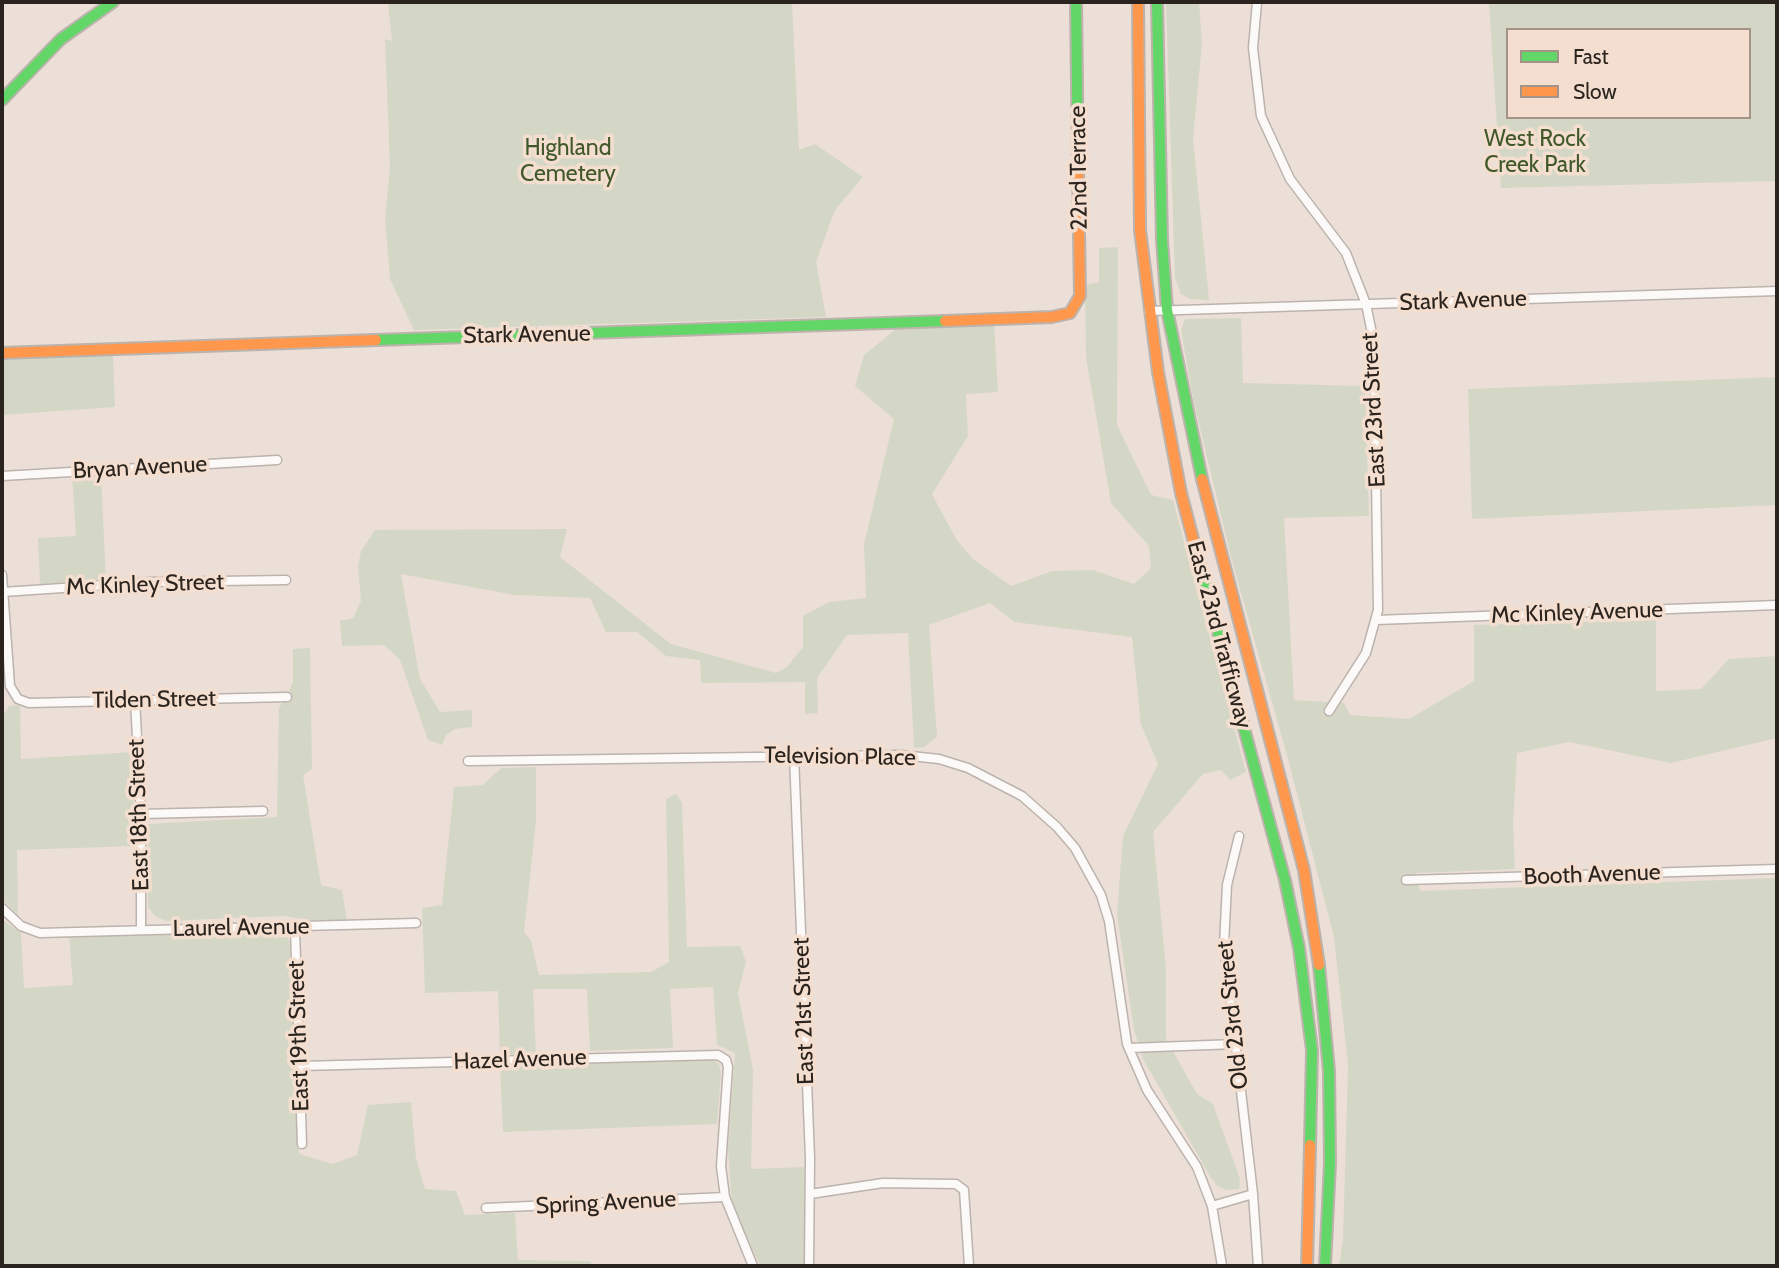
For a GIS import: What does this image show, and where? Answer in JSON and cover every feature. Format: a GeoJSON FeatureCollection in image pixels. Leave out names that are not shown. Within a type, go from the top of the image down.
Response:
{"type":"FeatureCollection","features":[{"type":"Feature","properties":{"kind":"main road"},"geometry":{"type":"LineString","coordinates":[[2,100],[61,39],[113,2]]}},
{"type":"Feature","properties":{"kind":"main road","name":"22nd Terrace"},"geometry":{"type":"LineString","coordinates":[[1052,317],[1070,313],[1078,304],[1080,296],[1076,2]]}},
{"type":"Feature","properties":{"kind":"main road","name":"East 23rd Trafficway"},"geometry":{"type":"LineString","coordinates":[[1138,2],[1140,230],[1149,311],[1181,493],[1297,933],[1312,1050],[1307,1266]]}},
{"type":"Feature","properties":{"kind":"main road","name":"East 23rd Trafficway"},"geometry":{"type":"LineString","coordinates":[[1157,2],[1162,240],[1167,310],[1191,439],[1304,870],[1317,943],[1329,1071],[1330,1163],[1325,1266]]}},
{"type":"Feature","properties":{"kind":"main road","name":"Stark Avenue"},"geometry":{"type":"LineString","coordinates":[[2,353],[1052,317]]}},
{"type":"Feature","properties":{"kind":"street","name":"East 23rd Street"},"geometry":{"type":"LineString","coordinates":[[1257,2],[1252,48],[1261,116],[1290,179],[1346,253],[1366,304],[1374,343],[1378,495],[1377,620],[1366,653],[1329,711]]}},
{"type":"Feature","properties":{"kind":"street","name":"Stark Avenue"},"geometry":{"type":"LineString","coordinates":[[1149,311],[1777,290]]}},
{"type":"Feature","properties":{"kind":"street","name":"Bryan Avenue"},"geometry":{"type":"LineString","coordinates":[[2,476],[278,460]]}},
{"type":"Feature","properties":{"kind":"street"},"geometry":{"type":"LineString","coordinates":[[2,575],[3,592]]}},
{"type":"Feature","properties":{"kind":"street","name":"Mc Kinley Street"},"geometry":{"type":"LineString","coordinates":[[3,592],[151,582],[286,580]]}},
{"type":"Feature","properties":{"kind":"street","name":"Tilden Street"},"geometry":{"type":"LineString","coordinates":[[3,592],[10,685],[12,693],[29,703],[287,697]]}},
{"type":"Feature","properties":{"kind":"street","name":"Mc Kinley Avenue"},"geometry":{"type":"LineString","coordinates":[[1377,620],[1777,605]]}},
{"type":"Feature","properties":{"kind":"street","name":"East 18th Street"},"geometry":{"type":"LineString","coordinates":[[135,699],[141,814],[141,930]]}},
{"type":"Feature","properties":{"kind":"street","name":"East 21st Street"},"geometry":{"type":"LineString","coordinates":[[794,755],[810,1195],[809,1266]]}},
{"type":"Feature","properties":{"kind":"street","name":"Television Place"},"geometry":{"type":"LineString","coordinates":[[468,761],[901,755],[939,760],[996,780],[1040,811],[1075,848],[1101,895],[1109,921],[1129,1048],[1147,1090],[1198,1167],[1212,1206],[1222,1266]]}},
{"type":"Feature","properties":{"kind":"street"},"geometry":{"type":"LineString","coordinates":[[141,814],[263,811]]}},
{"type":"Feature","properties":{"kind":"street","name":"Old 23rd Street"},"geometry":{"type":"LineString","coordinates":[[1240,836],[1227,885],[1223,925],[1253,1195]]}},
{"type":"Feature","properties":{"kind":"street","name":"Booth Avenue"},"geometry":{"type":"LineString","coordinates":[[1406,880],[1777,869]]}},
{"type":"Feature","properties":{"kind":"street"},"geometry":{"type":"LineString","coordinates":[[2,908],[21,926],[40,933],[141,930]]}},
{"type":"Feature","properties":{"kind":"street","name":"Laurel Avenue"},"geometry":{"type":"LineString","coordinates":[[141,930],[296,929],[416,923]]}},
{"type":"Feature","properties":{"kind":"street","name":"East 19th Street"},"geometry":{"type":"LineString","coordinates":[[296,929],[302,1066],[302,1144]]}},
{"type":"Feature","properties":{"kind":"street"},"geometry":{"type":"LineString","coordinates":[[1129,1048],[1236,1044]]}},
{"type":"Feature","properties":{"kind":"street","name":"Hazel Avenue"},"geometry":{"type":"LineString","coordinates":[[302,1066],[718,1055],[726,1060],[728,1071],[721,1166],[725,1197]]}},
{"type":"Feature","properties":{"kind":"street"},"geometry":{"type":"LineString","coordinates":[[810,1195],[883,1183],[923,1182],[962,1186],[970,1244],[969,1266]]}},
{"type":"Feature","properties":{"kind":"street"},"geometry":{"type":"LineString","coordinates":[[1212,1206],[1253,1195],[1258,1266]]}},
{"type":"Feature","properties":{"kind":"street"},"geometry":{"type":"LineString","coordinates":[[725,1197],[753,1266]]}},
{"type":"Feature","properties":{"kind":"street","name":"Spring Avenue"},"geometry":{"type":"LineString","coordinates":[[486,1208],[725,1197]]}},
{"type":"Feature","properties":{"kind":"green space","name":"Highland Cemetery"},"geometry":{"type":"Polygon","coordinates":[[[388,2],[792,2],[799,150],[815,144],[863,177],[835,210],[816,262],[826,317],[414,330],[390,279],[385,219],[390,167],[385,39],[392,41],[388,2]]]}},
{"type":"Feature","properties":{"kind":"green space"},"geometry":{"type":"Polygon","coordinates":[[[1166,2],[1199,2],[1202,44],[1193,138],[1209,300],[1190,299],[1181,294],[1175,278],[1166,2]]]}},
{"type":"Feature","properties":{"kind":"green space","name":"West Rock Creek Park"},"geometry":{"type":"Polygon","coordinates":[[[1429,2],[1777,2],[1777,181],[1501,188],[1489,3],[1429,2]]]}},
{"type":"Feature","properties":{"kind":"green space"},"geometry":{"type":"Polygon","coordinates":[[[1118,247],[1117,425],[1151,495],[1173,500],[1246,772],[1230,780],[1221,770],[1203,774],[1153,832],[1166,969],[1166,1039],[1197,1094],[1213,1104],[1240,1179],[1239,1189],[1226,1190],[1217,1186],[1210,1176],[1143,1059],[1134,1030],[1117,915],[1123,836],[1158,764],[1141,725],[1132,637],[1014,622],[990,603],[929,625],[937,737],[924,747],[914,748],[908,633],[847,635],[817,678],[818,713],[805,714],[805,682],[701,683],[700,660],[666,656],[637,632],[606,632],[590,598],[515,595],[401,574],[420,679],[440,712],[472,710],[472,727],[455,729],[446,735],[442,745],[428,740],[400,660],[384,645],[342,646],[340,621],[353,618],[361,601],[358,566],[361,551],[375,530],[567,529],[560,557],[671,644],[776,673],[787,667],[803,647],[803,616],[829,602],[866,598],[864,544],[894,419],[855,386],[864,355],[900,326],[994,323],[998,392],[966,394],[968,436],[932,494],[956,539],[973,559],[1011,586],[1052,571],[1093,570],[1134,584],[1151,568],[1149,546],[1111,503],[1086,357],[1085,285],[1099,282],[1099,248],[1118,247]]]}},
{"type":"Feature","properties":{"kind":"green space"},"geometry":{"type":"Polygon","coordinates":[[[1241,318],[1243,383],[1365,386],[1369,516],[1284,518],[1294,700],[1344,703],[1350,715],[1409,719],[1474,681],[1474,625],[1656,620],[1656,691],[1701,689],[1729,659],[1777,656],[1777,738],[1671,763],[1569,742],[1517,753],[1513,824],[1515,869],[1416,873],[1420,891],[1777,878],[1777,1266],[1339,1266],[1343,1239],[1348,1065],[1334,937],[1287,755],[1232,561],[1193,399],[1181,330],[1185,319],[1241,318]]]}},
{"type":"Feature","properties":{"kind":"green space"},"geometry":{"type":"Polygon","coordinates":[[[113,355],[115,407],[2,415],[2,359],[113,355]]]}},
{"type":"Feature","properties":{"kind":"green space"},"geometry":{"type":"Polygon","coordinates":[[[1777,377],[1777,505],[1472,519],[1468,389],[1777,377]]]}},
{"type":"Feature","properties":{"kind":"green space"},"geometry":{"type":"Polygon","coordinates":[[[101,474],[106,580],[40,584],[38,538],[76,536],[72,476],[101,474]]]}},
{"type":"Feature","properties":{"kind":"green space"},"geometry":{"type":"Polygon","coordinates":[[[310,648],[312,769],[303,775],[321,885],[342,890],[347,920],[310,920],[283,916],[166,921],[155,916],[148,907],[148,824],[277,817],[279,708],[293,683],[293,649],[310,648]]]}},
{"type":"Feature","properties":{"kind":"green space"},"geometry":{"type":"Polygon","coordinates":[[[20,705],[21,759],[133,752],[135,846],[17,850],[18,915],[2,899],[2,717],[9,706],[20,705]]]}},
{"type":"Feature","properties":{"kind":"green space"},"geometry":{"type":"Polygon","coordinates":[[[536,767],[536,821],[524,932],[531,940],[539,975],[651,972],[669,962],[666,799],[676,794],[682,803],[687,947],[740,946],[746,962],[738,993],[753,1070],[751,1169],[804,1167],[804,1266],[761,1266],[744,1235],[732,1203],[728,1149],[735,1053],[717,1045],[713,987],[670,989],[673,1048],[590,1051],[587,989],[533,989],[536,1054],[500,1055],[498,991],[425,993],[422,908],[442,905],[454,787],[483,785],[501,768],[536,767]]]}},
{"type":"Feature","properties":{"kind":"green space"},"geometry":{"type":"Polygon","coordinates":[[[2,919],[21,933],[24,988],[73,985],[69,936],[278,932],[287,936],[290,945],[299,1154],[333,1164],[357,1155],[368,1105],[411,1102],[416,1158],[425,1189],[456,1191],[465,1215],[515,1213],[518,1260],[590,1261],[592,1266],[3,1266],[2,919]]]}},
{"type":"Feature","properties":{"kind":"green space"},"geometry":{"type":"Polygon","coordinates":[[[713,1060],[719,1064],[721,1074],[717,1124],[503,1132],[500,1066],[713,1060]]]}},
{"type":"Feature","properties":{"kind":"traffic: fast"},"geometry":{"type":"LineString","coordinates":[[2,100],[61,39],[113,2]]}},
{"type":"Feature","properties":{"kind":"traffic: fast"},"geometry":{"type":"LineString","coordinates":[[1076,2],[1078,166]]}},
{"type":"Feature","properties":{"kind":"traffic: fast"},"geometry":{"type":"LineString","coordinates":[[1157,2],[1162,240],[1167,310],[1202,479]]}},
{"type":"Feature","properties":{"kind":"traffic: fast"},"geometry":{"type":"LineString","coordinates":[[376,340],[945,321]]}},
{"type":"Feature","properties":{"kind":"traffic: fast"},"geometry":{"type":"LineString","coordinates":[[1197,554],[1285,880],[1299,948],[1312,1050],[1310,1145]]}},
{"type":"Feature","properties":{"kind":"traffic: fast"},"geometry":{"type":"LineString","coordinates":[[1319,965],[1329,1071],[1330,1163],[1325,1266]]}},
{"type":"Feature","properties":{"kind":"traffic: slow"},"geometry":{"type":"LineString","coordinates":[[1138,2],[1140,230],[1158,372],[1181,493],[1197,554]]}},
{"type":"Feature","properties":{"kind":"traffic: slow"},"geometry":{"type":"LineString","coordinates":[[945,321],[1052,317],[1070,313],[1080,296],[1078,166]]}},
{"type":"Feature","properties":{"kind":"traffic: slow"},"geometry":{"type":"LineString","coordinates":[[2,353],[376,340]]}},
{"type":"Feature","properties":{"kind":"traffic: slow"},"geometry":{"type":"LineString","coordinates":[[1202,479],[1304,870],[1319,965]]}},
{"type":"Feature","properties":{"kind":"traffic: slow"},"geometry":{"type":"LineString","coordinates":[[1307,1266],[1310,1145]]}}]}
